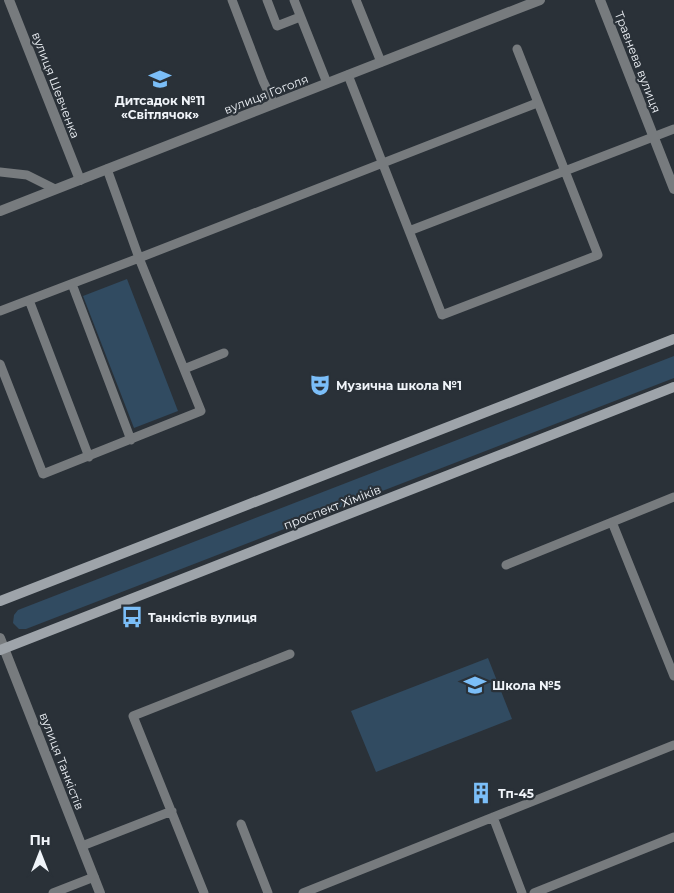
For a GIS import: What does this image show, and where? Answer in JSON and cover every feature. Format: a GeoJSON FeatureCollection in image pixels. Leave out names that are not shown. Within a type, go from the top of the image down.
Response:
{"type":"FeatureCollection","features":[{"type":"Feature","properties":{"kind":"main road"},"geometry":{"type":"LineString","coordinates":[[0,601],[674,338]]}},
{"type":"Feature","properties":{"kind":"main road","name":"проспект Хіміків"},"geometry":{"type":"LineString","coordinates":[[2,649],[674,387]]}},
{"type":"Feature","properties":{"kind":"street","name":"вулиця Шевченка"},"geometry":{"type":"LineString","coordinates":[[10,0],[80,180]]}},
{"type":"Feature","properties":{"kind":"street","name":"вулиця Гоголя"},"geometry":{"type":"LineString","coordinates":[[0,210],[540,0]]}},
{"type":"Feature","properties":{"kind":"street","name":"Травнева вулиця"},"geometry":{"type":"LineString","coordinates":[[600,0],[674,189]]}},
{"type":"Feature","properties":{"kind":"street","name":"вулиця Танкістів"},"geometry":{"type":"LineString","coordinates":[[0,638],[2,649],[100,893]]}},
{"type":"Feature","properties":{"kind":"lane"},"geometry":{"type":"LineString","coordinates":[[232,0],[274,104]]}},
{"type":"Feature","properties":{"kind":"lane"},"geometry":{"type":"LineString","coordinates":[[267,0],[278,26],[300,17]]}},
{"type":"Feature","properties":{"kind":"lane"},"geometry":{"type":"LineString","coordinates":[[294,0],[326,83]]}},
{"type":"Feature","properties":{"kind":"lane"},"geometry":{"type":"LineString","coordinates":[[356,0],[381,62]]}},
{"type":"Feature","properties":{"kind":"lane"},"geometry":{"type":"LineString","coordinates":[[348,75],[442,315],[598,254],[517,49]]}},
{"type":"Feature","properties":{"kind":"lane"},"geometry":{"type":"LineString","coordinates":[[0,311],[538,103]]}},
{"type":"Feature","properties":{"kind":"lane"},"geometry":{"type":"LineString","coordinates":[[409,231],[674,129]]}},
{"type":"Feature","properties":{"kind":"lane"},"geometry":{"type":"LineString","coordinates":[[0,364],[4,388],[43,474],[201,411],[107,169]]}},
{"type":"Feature","properties":{"kind":"lane"},"geometry":{"type":"LineString","coordinates":[[0,172],[27,175],[55,189]]}},
{"type":"Feature","properties":{"kind":"lane"},"geometry":{"type":"LineString","coordinates":[[72,284],[130,440]]}},
{"type":"Feature","properties":{"kind":"lane"},"geometry":{"type":"LineString","coordinates":[[29,300],[89,457]]}},
{"type":"Feature","properties":{"kind":"lane"},"geometry":{"type":"LineString","coordinates":[[184,369],[224,353]]}},
{"type":"Feature","properties":{"kind":"lane"},"geometry":{"type":"LineString","coordinates":[[506,565],[674,497]]}},
{"type":"Feature","properties":{"kind":"lane"},"geometry":{"type":"LineString","coordinates":[[612,522],[674,676]]}},
{"type":"Feature","properties":{"kind":"lane"},"geometry":{"type":"LineString","coordinates":[[204,893],[133,716],[290,654]]}},
{"type":"Feature","properties":{"kind":"lane"},"geometry":{"type":"LineString","coordinates":[[303,893],[674,745]]}},
{"type":"Feature","properties":{"kind":"lane"},"geometry":{"type":"LineString","coordinates":[[82,846],[172,811]]}},
{"type":"Feature","properties":{"kind":"lane"},"geometry":{"type":"LineString","coordinates":[[493,817],[522,893]]}},
{"type":"Feature","properties":{"kind":"lane"},"geometry":{"type":"LineString","coordinates":[[242,824],[268,893]]}},
{"type":"Feature","properties":{"kind":"lane"},"geometry":{"type":"LineString","coordinates":[[534,893],[674,837]]}},
{"type":"Feature","properties":{"kind":"lane"},"geometry":{"type":"LineString","coordinates":[[53,893],[94,877]]}},
{"type":"Feature","properties":{"kind":"shaded area"},"geometry":{"type":"Polygon","coordinates":[[[127,279],[178,411],[134,428],[83,296],[127,279]]]}},
{"type":"Feature","properties":{"kind":"shaded area"},"geometry":{"type":"Polygon","coordinates":[[[674,356],[674,378],[26,629],[19,629],[13,623],[14,615],[18,610],[674,356]]]}},
{"type":"Feature","properties":{"kind":"shaded area"},"geometry":{"type":"Polygon","coordinates":[[[488,658],[512,719],[376,772],[351,711],[488,658]]]}},
{"type":"Feature","properties":{"kind":"place","name":"Дитсадок №11 «Світлячок»"},"geometry":{"type":"Point","coordinates":[160,79]}},
{"type":"Feature","properties":{"kind":"place","name":"Музична школа №1"},"geometry":{"type":"Point","coordinates":[320,385]}},
{"type":"Feature","properties":{"kind":"place","name":"Танкістів вулиця"},"geometry":{"type":"Point","coordinates":[132,617]}},
{"type":"Feature","properties":{"kind":"place","name":"Школа №5"},"geometry":{"type":"Point","coordinates":[475,685]}},
{"type":"Feature","properties":{"kind":"place","name":"Тп-45"},"geometry":{"type":"Point","coordinates":[481,793]}}]}
